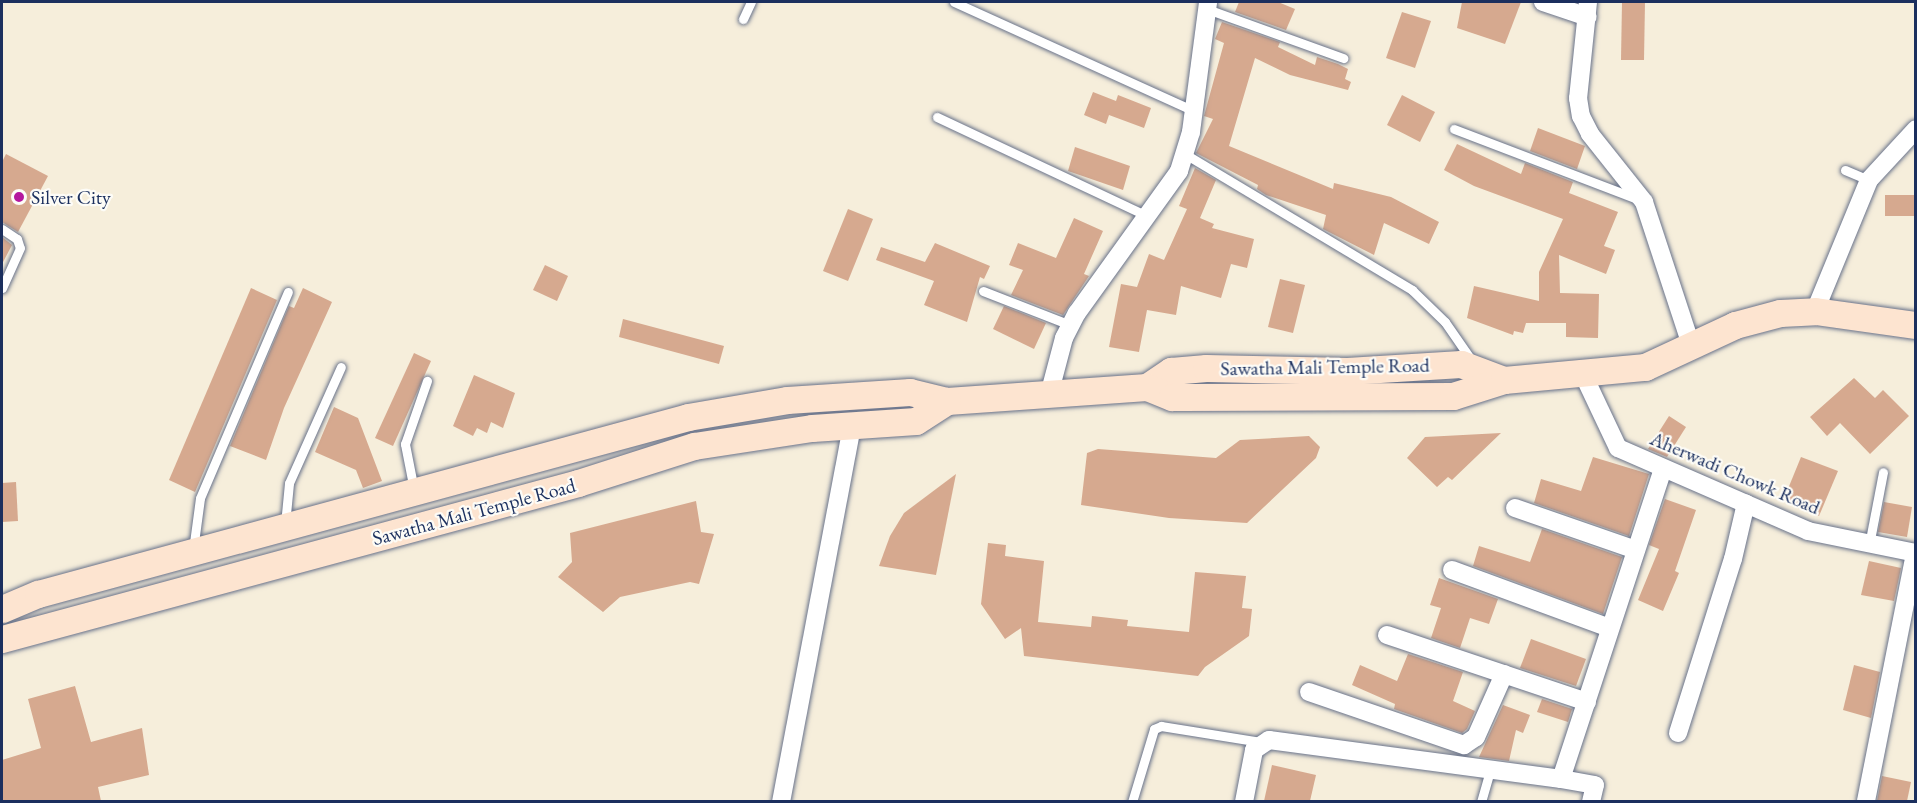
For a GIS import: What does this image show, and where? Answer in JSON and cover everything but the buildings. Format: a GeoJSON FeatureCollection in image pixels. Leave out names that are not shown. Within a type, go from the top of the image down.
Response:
{"type":"FeatureCollection","features":[{"type":"Feature","properties":{"kind":"street"},"geometry":{"type":"LineString","coordinates":[[1543,2],[1588,9],[1578,98],[1581,116],[1590,134],[1625,173],[1644,202],[1691,345]]}},
{"type":"Feature","properties":{"kind":"street"},"geometry":{"type":"LineString","coordinates":[[1050,391],[1070,325],[1179,171],[1194,111],[1207,5]]}},
{"type":"Feature","properties":{"kind":"street"},"geometry":{"type":"LineString","coordinates":[[1815,311],[1869,180],[1916,129]]}},
{"type":"Feature","properties":{"kind":"street","name":"Sawatha Mali Temple Road"},"geometry":{"type":"LineString","coordinates":[[2,609],[38,594],[688,417],[787,400],[910,392],[947,401],[1050,391],[1147,387],[1172,397],[1454,396],[1504,380],[1645,367],[1735,325],[1780,314],[1815,311],[1916,325]]}},
{"type":"Feature","properties":{"kind":"street","name":"Sawatha Mali Temple Road"},"geometry":{"type":"LineString","coordinates":[[1147,387],[1171,371],[1206,368],[1347,371],[1461,364],[1504,380]]}},
{"type":"Feature","properties":{"kind":"street","name":"Aherwadi Chowk Road"},"geometry":{"type":"LineString","coordinates":[[1582,374],[1618,448],[1808,531],[1915,553]]}},
{"type":"Feature","properties":{"kind":"street","name":"Sawatha Mali Temple Road"},"geometry":{"type":"LineString","coordinates":[[2,639],[578,483],[694,446],[728,438],[915,421],[947,401]]}},
{"type":"Feature","properties":{"kind":"street"},"geometry":{"type":"LineString","coordinates":[[781,801],[852,425]]}},
{"type":"Feature","properties":{"kind":"street"},"geometry":{"type":"LineString","coordinates":[[1561,779],[1663,468]]}},
{"type":"Feature","properties":{"kind":"street"},"geometry":{"type":"LineString","coordinates":[[1678,733],[1733,559],[1746,503]]}},
{"type":"Feature","properties":{"kind":"street"},"geometry":{"type":"LineString","coordinates":[[1515,508],[1636,550]]}},
{"type":"Feature","properties":{"kind":"street"},"geometry":{"type":"LineString","coordinates":[[1866,801],[1915,553]]}},
{"type":"Feature","properties":{"kind":"street"},"geometry":{"type":"LineString","coordinates":[[1452,570],[1611,628]]}},
{"type":"Feature","properties":{"kind":"street"},"geometry":{"type":"LineString","coordinates":[[1387,635],[1587,702]]}},
{"type":"Feature","properties":{"kind":"street"},"geometry":{"type":"LineString","coordinates":[[1309,693],[1464,745],[1472,743],[1476,737],[1504,674]]}},
{"type":"Feature","properties":{"kind":"street"},"geometry":{"type":"LineString","coordinates":[[1244,801],[1252,755],[1261,742],[1269,740],[1595,785],[1591,801]]}},
{"type":"Feature","properties":{"kind":"lane"},"geometry":{"type":"LineString","coordinates":[[743,19],[750,2]]}},
{"type":"Feature","properties":{"kind":"lane"},"geometry":{"type":"LineString","coordinates":[[954,2],[1194,111]]}},
{"type":"Feature","properties":{"kind":"lane"},"geometry":{"type":"LineString","coordinates":[[1207,5],[1343,58]]}},
{"type":"Feature","properties":{"kind":"lane"},"geometry":{"type":"LineString","coordinates":[[937,117],[1147,216]]}},
{"type":"Feature","properties":{"kind":"lane"},"geometry":{"type":"LineString","coordinates":[[1454,129],[1644,202]]}},
{"type":"Feature","properties":{"kind":"lane"},"geometry":{"type":"LineString","coordinates":[[1185,153],[1413,290],[1445,322],[1478,370]]}},
{"type":"Feature","properties":{"kind":"lane"},"geometry":{"type":"LineString","coordinates":[[1845,170],[1869,180]]}},
{"type":"Feature","properties":{"kind":"lane"},"geometry":{"type":"LineString","coordinates":[[2,229],[17,239],[20,248],[2,288]]}},
{"type":"Feature","properties":{"kind":"lane"},"geometry":{"type":"LineString","coordinates":[[983,291],[1070,325]]}},
{"type":"Feature","properties":{"kind":"lane"},"geometry":{"type":"LineString","coordinates":[[192,552],[200,498],[288,292]]}},
{"type":"Feature","properties":{"kind":"lane"},"geometry":{"type":"LineString","coordinates":[[285,526],[289,483],[341,367]]}},
{"type":"Feature","properties":{"kind":"lane"},"geometry":{"type":"LineString","coordinates":[[414,491],[405,444],[428,381]]}},
{"type":"Feature","properties":{"kind":"lane"},"geometry":{"type":"LineString","coordinates":[[1869,545],[1883,472]]}},
{"type":"Feature","properties":{"kind":"lane"},"geometry":{"type":"LineString","coordinates":[[1132,801],[1154,729],[1161,726],[1261,742]]}},
{"type":"Feature","properties":{"kind":"lane"},"geometry":{"type":"LineString","coordinates":[[1481,801],[1490,771]]}},
{"type":"Feature","properties":{"kind":"place","name":"Silver City"},"geometry":{"type":"Point","coordinates":[19,197]}}]}
